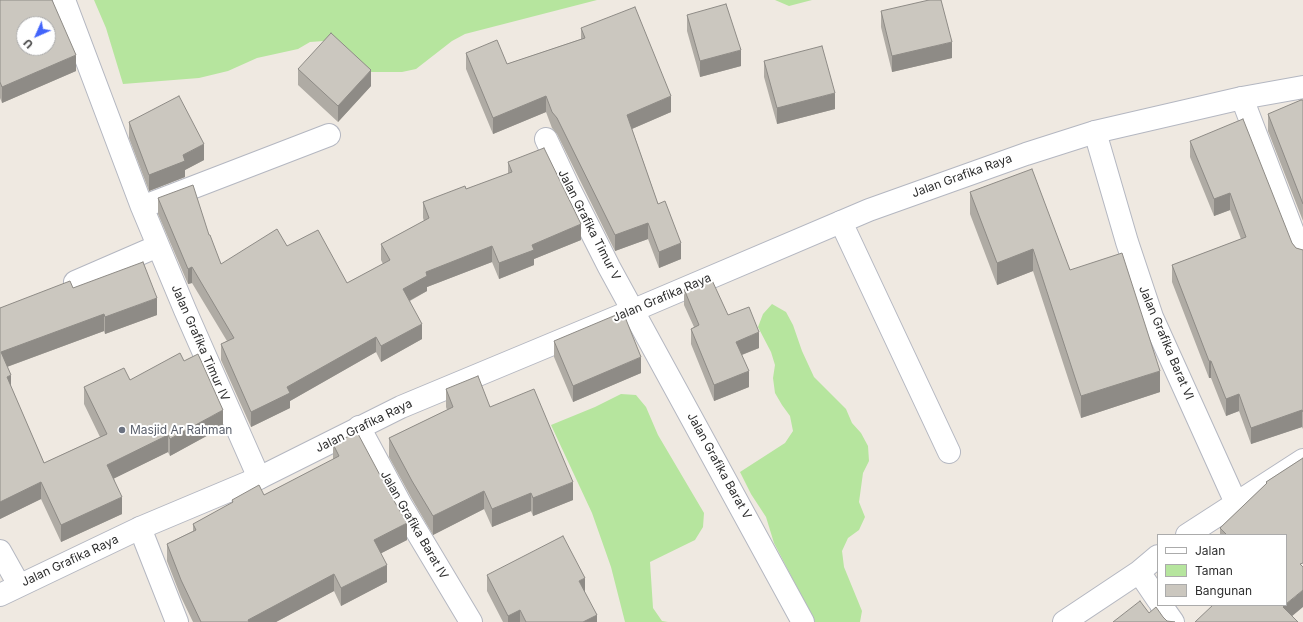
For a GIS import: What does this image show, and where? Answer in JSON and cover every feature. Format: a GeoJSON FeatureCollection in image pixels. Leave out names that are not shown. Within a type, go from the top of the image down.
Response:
{"type":"FeatureCollection","features":[{"type":"Feature","properties":{"kind":"street","name":"Jalan Grafika Timur IV"},"geometry":{"type":"LineString","coordinates":[[64,0],[142,207],[185,310],[259,478]]}},
{"type":"Feature","properties":{"kind":"street","name":"Jalan Grafika Raya"},"geometry":{"type":"LineString","coordinates":[[9,590],[140,528],[259,478],[359,427],[402,407],[868,210],[1018,156],[1095,132],[1242,98],[1303,87]]}},
{"type":"Feature","properties":{"kind":"street"},"geometry":{"type":"LineString","coordinates":[[1242,98],[1303,255]]}},
{"type":"Feature","properties":{"kind":"street","name":"Jalan Grafika Barat VI"},"geometry":{"type":"LineString","coordinates":[[1095,132],[1127,242],[1152,317],[1236,503]]}},
{"type":"Feature","properties":{"kind":"street"},"geometry":{"type":"LineString","coordinates":[[142,207],[329,135]]}},
{"type":"Feature","properties":{"kind":"street","name":"Jalan Grafika Timur V"},"geometry":{"type":"LineString","coordinates":[[546,139],[609,266],[634,310]]}},
{"type":"Feature","properties":{"kind":"street"},"geometry":{"type":"LineString","coordinates":[[841,222],[949,452]]}},
{"type":"Feature","properties":{"kind":"street"},"geometry":{"type":"LineString","coordinates":[[75,282],[158,246]]}},
{"type":"Feature","properties":{"kind":"street","name":"Jalan Grafika Barat V"},"geometry":{"type":"LineString","coordinates":[[634,310],[803,622]]}},
{"type":"Feature","properties":{"kind":"street","name":"Jalan Grafika Barat IV"},"geometry":{"type":"LineString","coordinates":[[359,427],[401,505],[471,622]]}},
{"type":"Feature","properties":{"kind":"street"},"geometry":{"type":"LineString","coordinates":[[1189,534],[1303,460]]}},
{"type":"Feature","properties":{"kind":"street"},"geometry":{"type":"LineString","coordinates":[[140,528],[177,622]]}},
{"type":"Feature","properties":{"kind":"street"},"geometry":{"type":"LineString","coordinates":[[0,551],[9,590]]}},
{"type":"Feature","properties":{"kind":"street"},"geometry":{"type":"LineString","coordinates":[[1064,622],[1139,572],[1157,557]]}},
{"type":"Feature","properties":{"kind":"street"},"geometry":{"type":"LineString","coordinates":[[1139,572],[1157,599]]}},
{"type":"Feature","properties":{"kind":"street"},"geometry":{"type":"LineString","coordinates":[[1162,606],[1173,622]]}},
{"type":"Feature","properties":{"kind":"green space"},"geometry":{"type":"Polygon","coordinates":[[[94,0],[597,0],[465,34],[452,41],[416,69],[402,72],[370,72],[324,41],[310,42],[298,49],[257,58],[228,71],[199,78],[123,84],[106,28],[94,0]]]}},
{"type":"Feature","properties":{"kind":"green space"},"geometry":{"type":"Polygon","coordinates":[[[775,0],[812,0],[789,6],[775,0]]]}},
{"type":"Feature","properties":{"kind":"green space"},"geometry":{"type":"Polygon","coordinates":[[[772,304],[786,312],[793,325],[802,351],[814,377],[846,409],[852,423],[861,433],[868,446],[869,461],[863,473],[859,502],[865,517],[859,530],[848,538],[842,551],[844,567],[862,611],[860,622],[815,622],[774,543],[766,517],[751,494],[740,472],[785,443],[793,431],[790,416],[775,393],[773,378],[775,365],[771,352],[758,327],[763,314],[772,304]]]}},
{"type":"Feature","properties":{"kind":"green space"},"geometry":{"type":"Polygon","coordinates":[[[621,394],[636,395],[646,407],[658,435],[704,513],[703,527],[695,540],[650,562],[653,608],[662,621],[668,622],[625,622],[611,567],[592,513],[551,425],[595,407],[621,394]]]}},
{"type":"Feature","properties":{"kind":"building"},"geometry":{"type":"Polygon","coordinates":[[[0,0],[52,0],[76,55],[2,87],[0,82],[0,0]]]}},
{"type":"Feature","properties":{"kind":"building"},"geometry":{"type":"Polygon","coordinates":[[[929,0],[941,0],[952,42],[892,56],[881,11],[929,0]]]}},
{"type":"Feature","properties":{"kind":"building"},"geometry":{"type":"Polygon","coordinates":[[[726,4],[741,50],[700,61],[687,15],[726,4]]]}},
{"type":"Feature","properties":{"kind":"building"},"geometry":{"type":"Polygon","coordinates":[[[635,7],[671,96],[627,115],[658,204],[665,201],[681,243],[659,252],[648,223],[615,235],[557,118],[552,112],[546,96],[493,118],[466,53],[497,40],[507,64],[585,38],[581,28],[635,7]]]}},
{"type":"Feature","properties":{"kind":"building"},"geometry":{"type":"Polygon","coordinates":[[[331,33],[371,70],[338,106],[298,69],[331,33]]]}},
{"type":"Feature","properties":{"kind":"building"},"geometry":{"type":"Polygon","coordinates":[[[822,46],[835,93],[777,108],[764,61],[822,46]]]}},
{"type":"Feature","properties":{"kind":"building"},"geometry":{"type":"Polygon","coordinates":[[[179,96],[204,144],[183,155],[185,161],[149,175],[129,122],[179,96]]]}},
{"type":"Feature","properties":{"kind":"building"},"geometry":{"type":"Polygon","coordinates":[[[1303,100],[1303,204],[1268,114],[1303,100]]]}},
{"type":"Feature","properties":{"kind":"building"},"geometry":{"type":"Polygon","coordinates":[[[1243,119],[1292,243],[1296,248],[1303,250],[1303,412],[1302,410],[1251,428],[1239,394],[1226,399],[1211,361],[1209,361],[1172,265],[1246,237],[1230,193],[1214,199],[1190,141],[1243,119]]]}},
{"type":"Feature","properties":{"kind":"building"},"geometry":{"type":"Polygon","coordinates":[[[544,148],[581,224],[532,245],[534,250],[499,263],[492,246],[426,272],[427,276],[403,289],[422,324],[381,346],[376,337],[287,387],[290,393],[251,412],[221,344],[234,338],[192,267],[188,269],[158,198],[193,185],[209,235],[221,264],[277,229],[287,246],[318,230],[347,283],[390,260],[381,244],[429,218],[423,202],[465,186],[466,189],[512,172],[508,162],[544,148]]]}},
{"type":"Feature","properties":{"kind":"building"},"geometry":{"type":"Polygon","coordinates":[[[1032,169],[1070,270],[1122,253],[1160,371],[1081,396],[1033,249],[997,263],[970,192],[1032,169]]]}},
{"type":"Feature","properties":{"kind":"building"},"geometry":{"type":"Polygon","coordinates":[[[143,262],[157,298],[105,317],[104,314],[1,352],[11,375],[7,377],[44,463],[107,434],[84,387],[124,368],[130,380],[180,353],[184,361],[198,354],[223,410],[170,439],[168,435],[107,465],[122,497],[61,525],[41,482],[0,502],[0,308],[70,281],[73,288],[143,262]]]}},
{"type":"Feature","properties":{"kind":"building"},"geometry":{"type":"Polygon","coordinates":[[[711,278],[728,315],[749,307],[759,332],[736,342],[749,371],[714,385],[691,329],[699,325],[684,289],[711,278]]]}},
{"type":"Feature","properties":{"kind":"building"},"geometry":{"type":"Polygon","coordinates":[[[623,312],[641,357],[573,386],[554,341],[623,312]]]}},
{"type":"Feature","properties":{"kind":"building"},"geometry":{"type":"Polygon","coordinates":[[[478,376],[490,407],[534,389],[573,482],[533,498],[531,493],[492,509],[484,491],[433,516],[389,438],[453,407],[446,389],[478,376]]]}},
{"type":"Feature","properties":{"kind":"building"},"geometry":{"type":"Polygon","coordinates":[[[357,432],[407,523],[374,540],[387,565],[341,588],[334,574],[248,620],[249,622],[201,622],[181,580],[167,544],[196,530],[193,524],[233,502],[232,500],[259,485],[264,495],[339,456],[333,444],[357,432]]]}},
{"type":"Feature","properties":{"kind":"building"},"geometry":{"type":"Polygon","coordinates":[[[1303,458],[1303,563],[1300,564],[1303,567],[1303,590],[1287,603],[1287,534],[1226,534],[1220,528],[1267,483],[1266,482],[1303,458]]]}},
{"type":"Feature","properties":{"kind":"building"},"geometry":{"type":"Polygon","coordinates":[[[563,536],[585,578],[579,581],[597,615],[583,622],[526,622],[520,610],[508,616],[487,575],[563,536]]]}},
{"type":"Feature","properties":{"kind":"building"},"geometry":{"type":"Polygon","coordinates":[[[1140,601],[1149,613],[1156,607],[1167,621],[1175,622],[1113,622],[1140,601]]]}},
{"type":"Feature","properties":{"kind":"building"},"geometry":{"type":"Polygon","coordinates":[[[1212,606],[1284,606],[1283,607],[1298,622],[1195,622],[1212,606]]]}},
{"type":"Feature","properties":{"kind":"place","name":"Masjid Ar Rahman"},"geometry":{"type":"Point","coordinates":[122,430]}}]}
